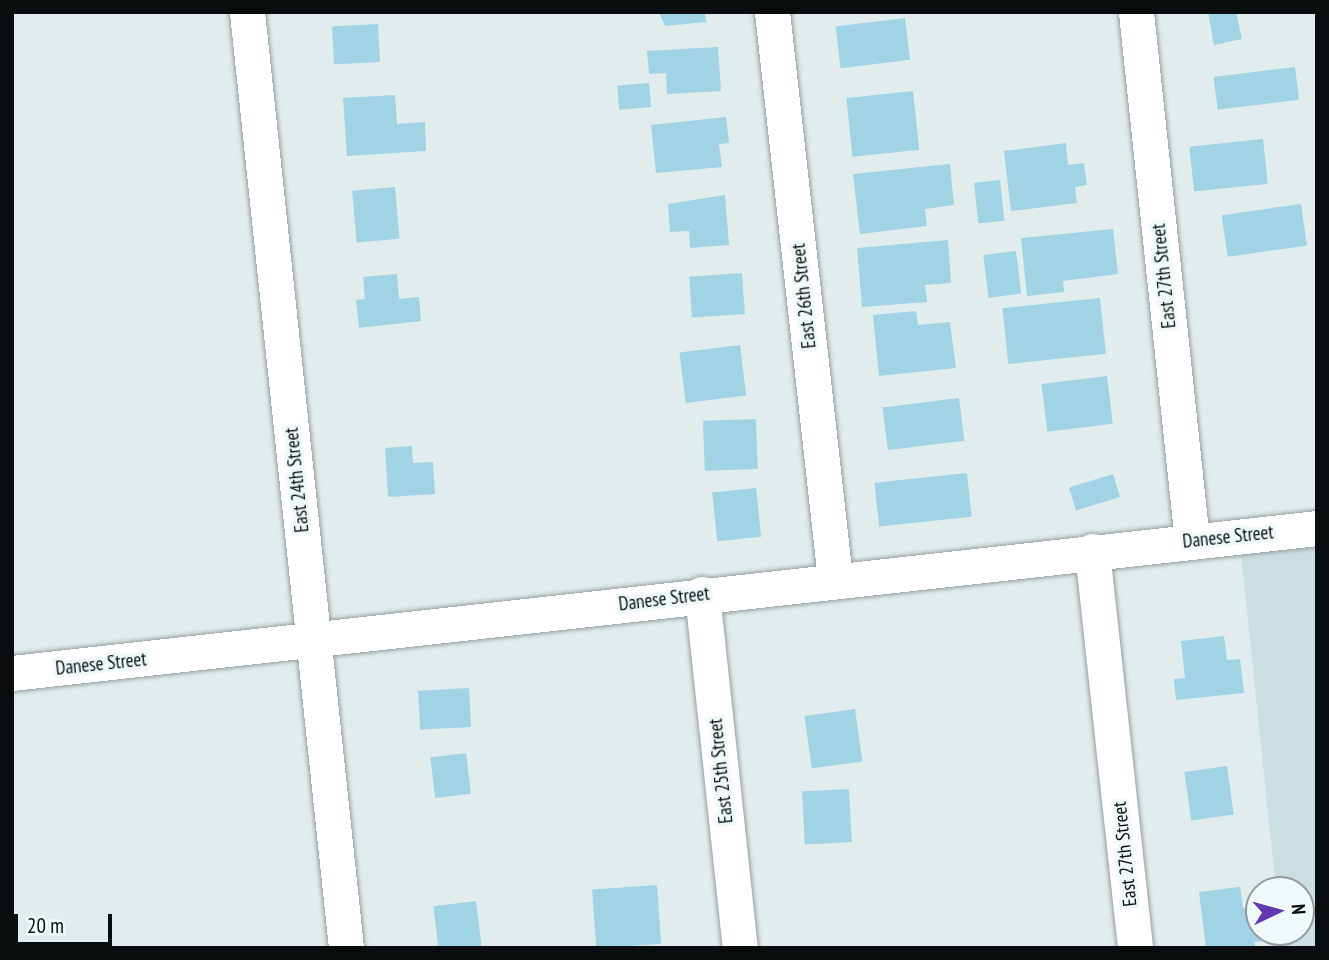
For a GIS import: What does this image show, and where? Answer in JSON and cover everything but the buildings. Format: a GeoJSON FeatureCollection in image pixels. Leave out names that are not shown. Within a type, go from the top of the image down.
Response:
{"type":"FeatureCollection","features":[{"type":"Feature","properties":{"kind":"street","name":"East 24th Street"},"geometry":{"type":"LineString","coordinates":[[247,12],[346,948]]}},
{"type":"Feature","properties":{"kind":"street","name":"East 26th Street"},"geometry":{"type":"LineString","coordinates":[[772,12],[835,579]]}},
{"type":"Feature","properties":{"kind":"street","name":"East 27th Street"},"geometry":{"type":"LineString","coordinates":[[1136,12],[1192,541]]}},
{"type":"Feature","properties":{"kind":"street","name":"Danese Street"},"geometry":{"type":"LineString","coordinates":[[12,673],[314,641],[835,579],[1317,528]]}},
{"type":"Feature","properties":{"kind":"street","name":"East 27th Street"},"geometry":{"type":"LineString","coordinates":[[1092,551],[1135,948]]}},
{"type":"Feature","properties":{"kind":"street","name":"East 25th Street"},"geometry":{"type":"LineString","coordinates":[[702,594],[740,948]]}},
{"type":"Feature","properties":{"kind":"shaded area"},"geometry":{"type":"Polygon","coordinates":[[[1317,547],[1317,948],[1282,948],[1315,946],[1315,876],[1275,876],[1241,553],[1317,547]]]}}]}
